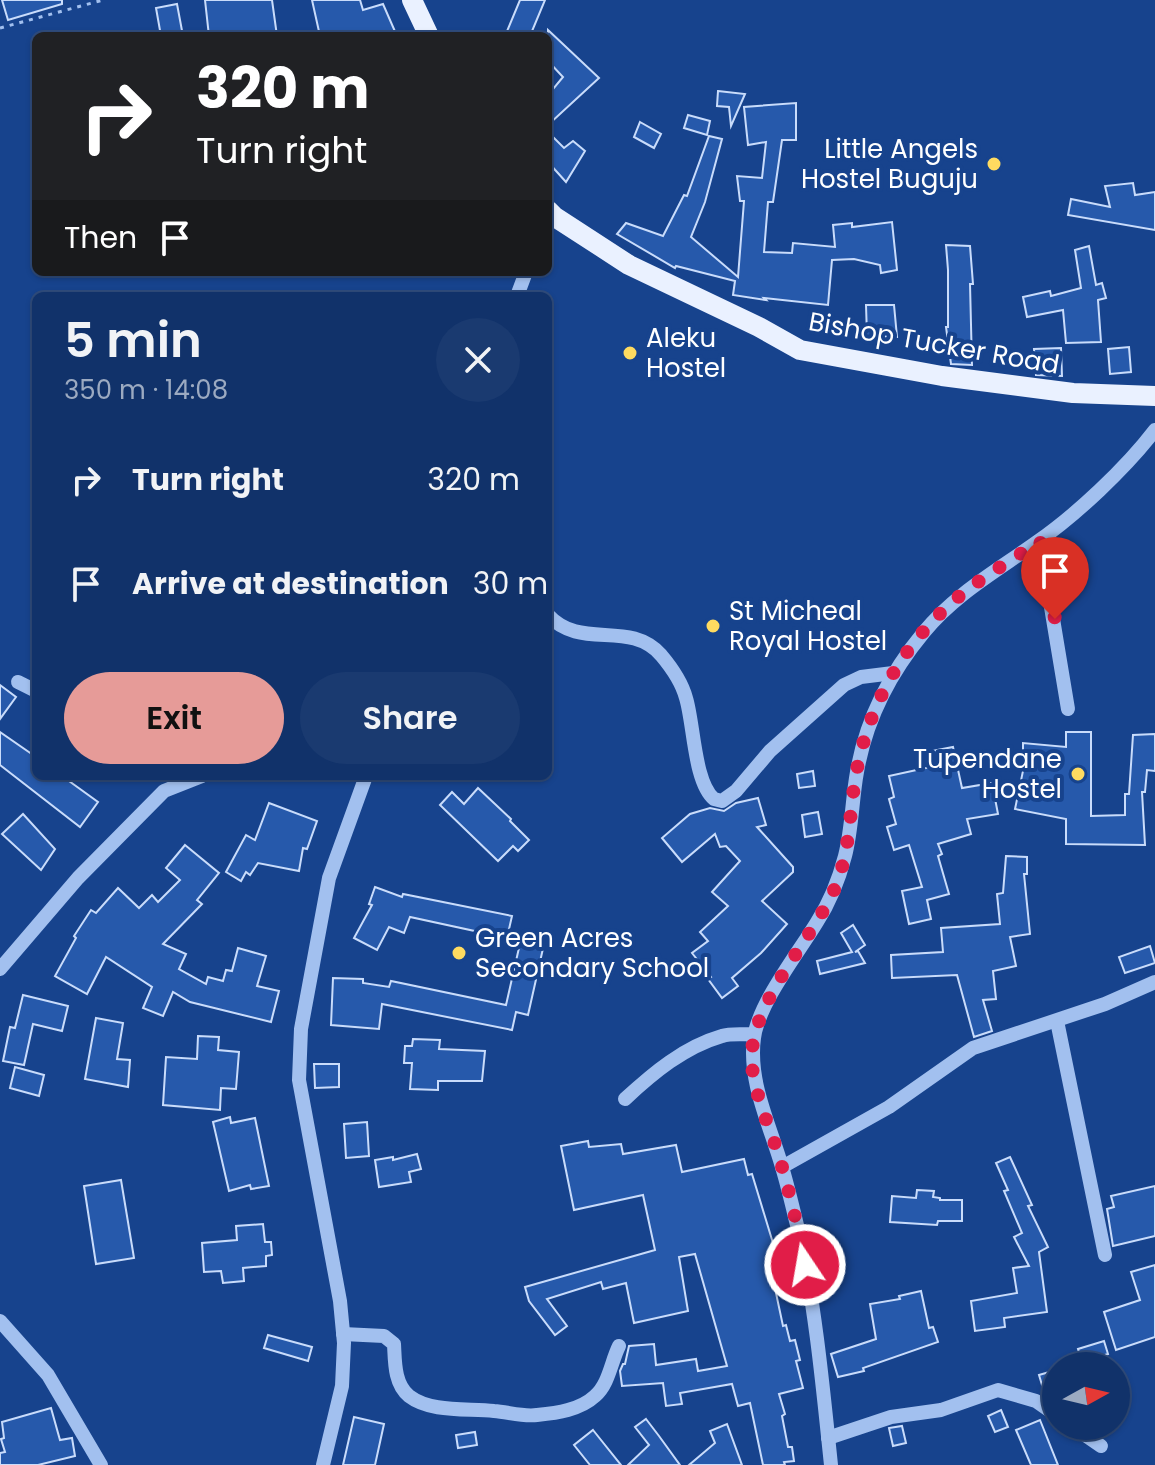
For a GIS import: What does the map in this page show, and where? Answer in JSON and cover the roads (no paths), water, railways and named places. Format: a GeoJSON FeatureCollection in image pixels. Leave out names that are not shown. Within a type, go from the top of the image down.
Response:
{"type":"FeatureCollection","features":[{"type":"Feature","properties":{"kind":"main road"},"geometry":{"type":"LineString","coordinates":[[412,0],[427,32]]}},
{"type":"Feature","properties":{"kind":"main road","name":"Bishop Tucker Road"},"geometry":{"type":"LineString","coordinates":[[552,220],[629,265],[800,350],[942,376],[1073,393],[1155,396]]}},
{"type":"Feature","properties":{"kind":"street"},"geometry":{"type":"LineString","coordinates":[[831,1465],[814,1317],[800,1239],[752,1066],[754,1034],[778,982],[818,921],[836,886],[846,852],[857,770],[867,728],[893,673],[926,629],[955,600],[1040,541],[1142,447],[1155,430]]}},
{"type":"Feature","properties":{"kind":"street"},"geometry":{"type":"LineString","coordinates":[[1040,541],[1068,709]]}},
{"type":"Feature","properties":{"kind":"street"},"geometry":{"type":"LineString","coordinates":[[552,618],[570,630],[587,636],[639,639],[660,654],[674,672],[686,697],[704,785],[714,799],[722,801],[736,791],[770,751],[844,685],[861,677],[893,673]]}},
{"type":"Feature","properties":{"kind":"street"},"geometry":{"type":"LineString","coordinates":[[18,682],[32,689]]}},
{"type":"Feature","properties":{"kind":"street"},"geometry":{"type":"LineString","coordinates":[[0,969],[78,878],[164,791],[191,780]]}},
{"type":"Feature","properties":{"kind":"street"},"geometry":{"type":"LineString","coordinates":[[323,1465],[342,1386],[343,1334],[340,1301],[299,1080],[301,1029],[329,878],[365,780]]}},
{"type":"Feature","properties":{"kind":"street"},"geometry":{"type":"LineString","coordinates":[[782,1167],[889,1107],[973,1048],[1105,1004],[1155,982]]}},
{"type":"Feature","properties":{"kind":"street"},"geometry":{"type":"LineString","coordinates":[[1057,1021],[1105,1255]]}},
{"type":"Feature","properties":{"kind":"street"},"geometry":{"type":"LineString","coordinates":[[625,1099],[656,1070],[696,1047],[724,1035],[754,1034]]}},
{"type":"Feature","properties":{"kind":"street"},"geometry":{"type":"LineString","coordinates":[[0,1321],[48,1375],[101,1465]]}},
{"type":"Feature","properties":{"kind":"street"},"geometry":{"type":"LineString","coordinates":[[343,1334],[384,1336],[394,1344],[395,1371],[403,1389],[419,1401],[455,1409],[534,1416],[578,1407],[595,1397],[604,1386],[619,1346]]}},
{"type":"Feature","properties":{"kind":"street"},"geometry":{"type":"LineString","coordinates":[[828,1438],[891,1417],[941,1410],[998,1390],[1042,1405]]}},
{"type":"Feature","properties":{"kind":"street"},"geometry":{"type":"LineString","coordinates":[[1092,1440],[1101,1446]]}},
{"type":"Feature","properties":{"kind":"place","name":"Little Angels Hostel Buguju"},"geometry":{"type":"Point","coordinates":[994,164]}},
{"type":"Feature","properties":{"kind":"place","name":"Aleku Hostel"},"geometry":{"type":"Point","coordinates":[630,353]}},
{"type":"Feature","properties":{"kind":"place","name":"St Micheal Royal Hostel"},"geometry":{"type":"Point","coordinates":[713,626]}},
{"type":"Feature","properties":{"kind":"place","name":"Tupendane Hostel"},"geometry":{"type":"Point","coordinates":[1078,774]}},
{"type":"Feature","properties":{"kind":"place","name":"Green Acres Secondary School"},"geometry":{"type":"Point","coordinates":[459,953]}}]}
